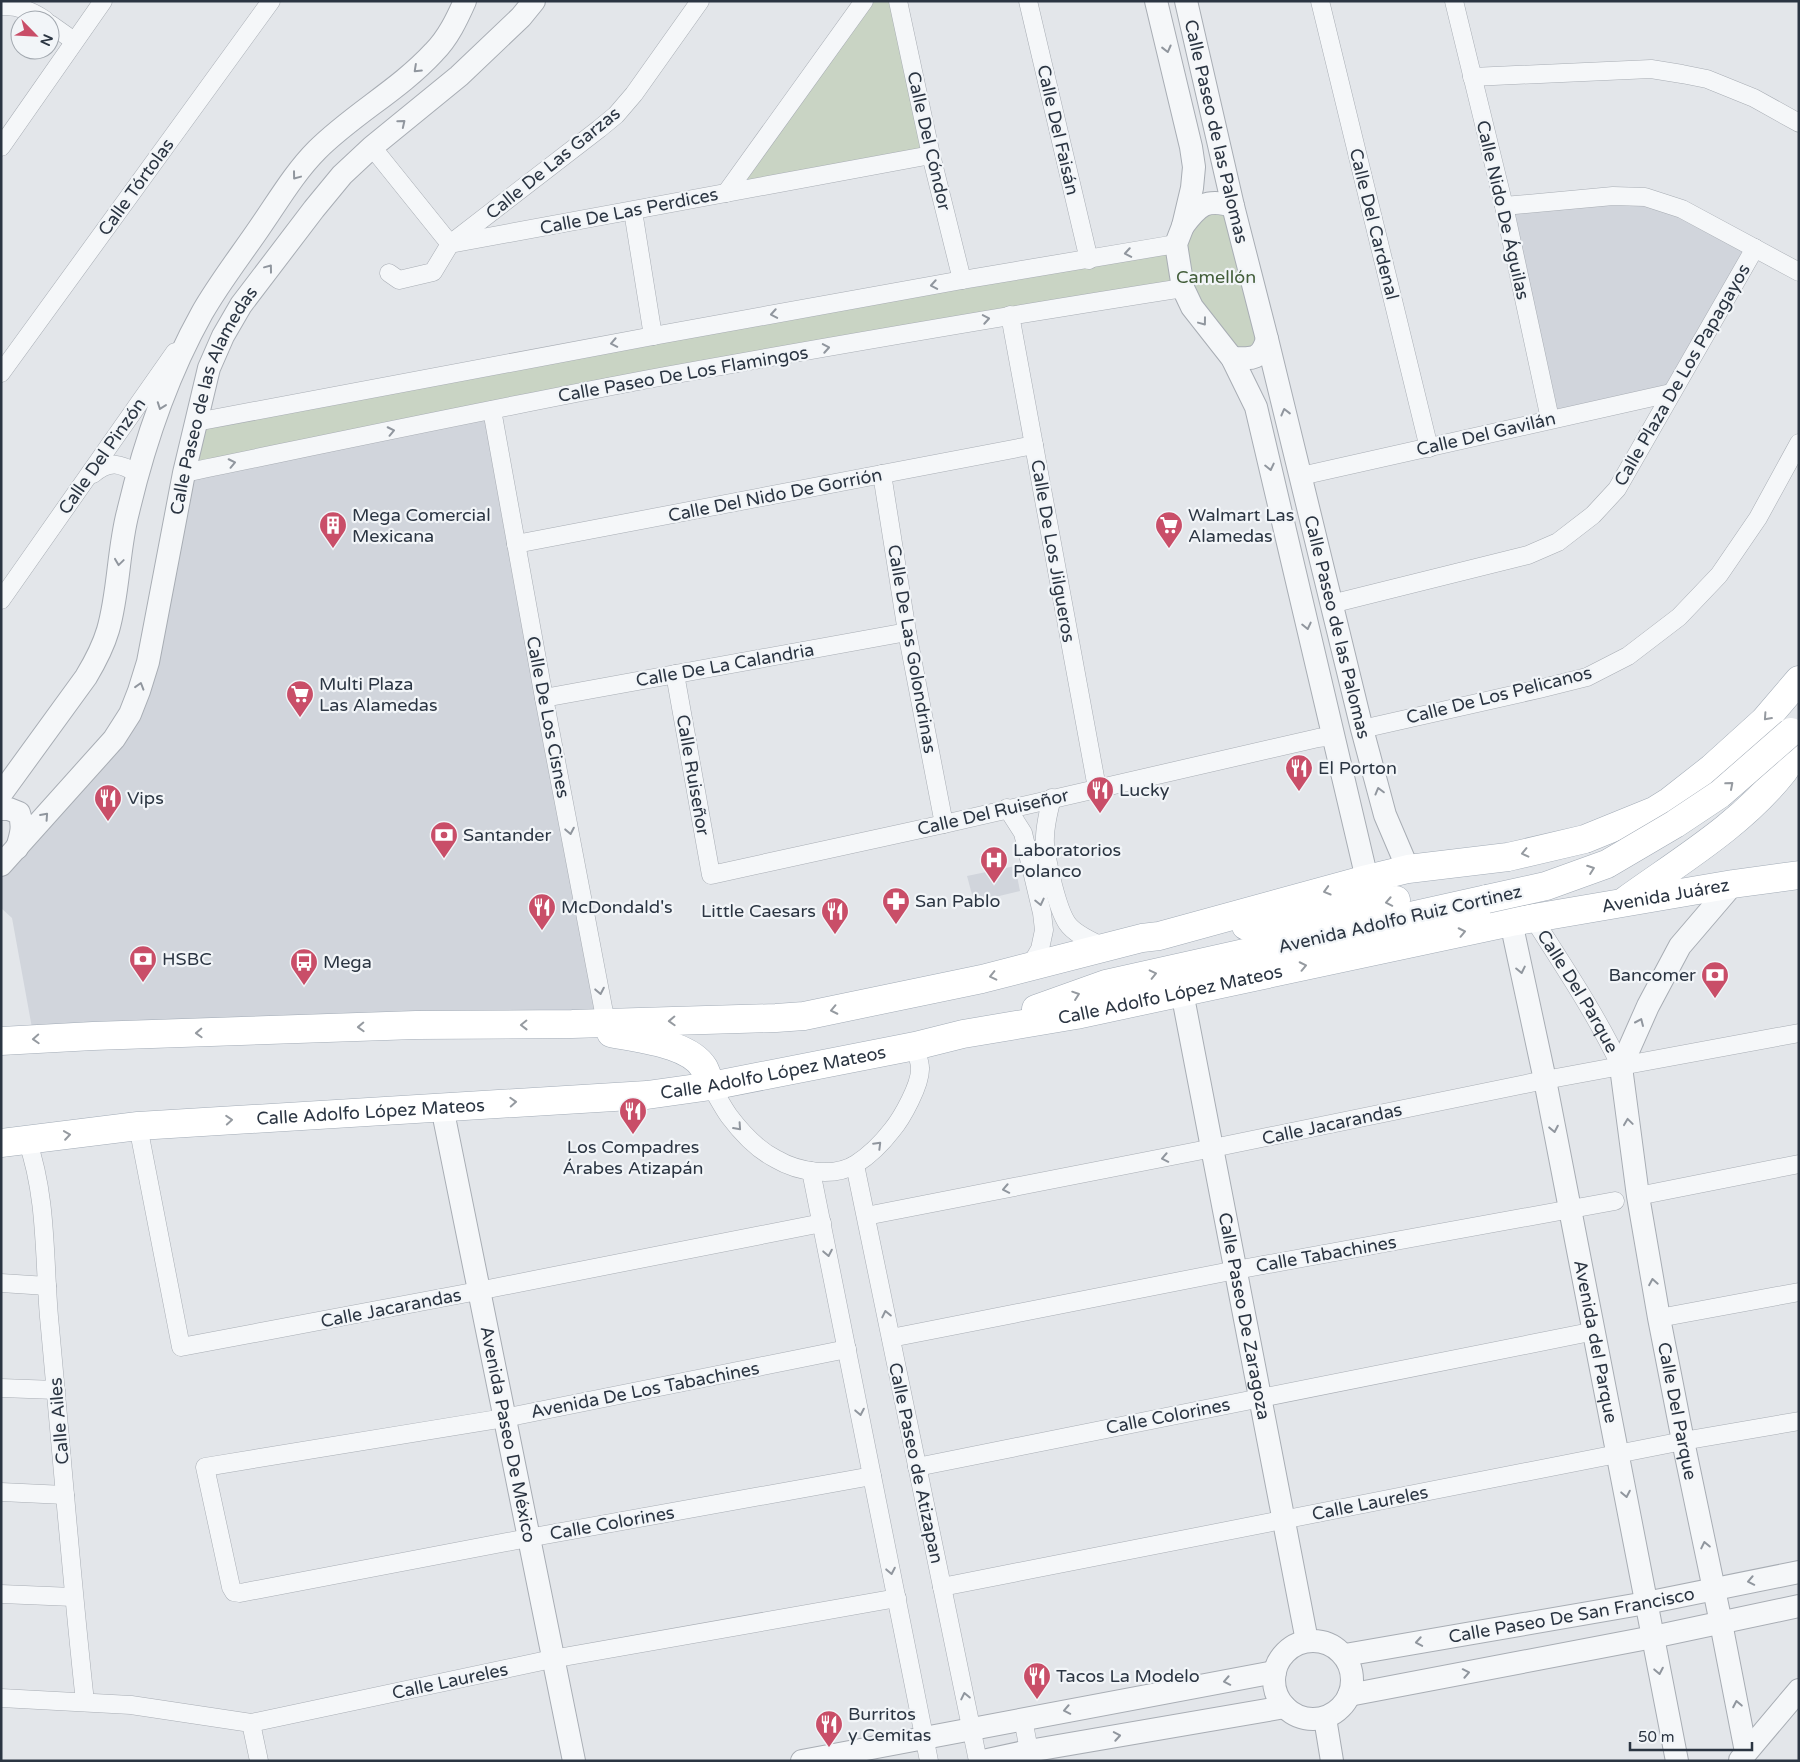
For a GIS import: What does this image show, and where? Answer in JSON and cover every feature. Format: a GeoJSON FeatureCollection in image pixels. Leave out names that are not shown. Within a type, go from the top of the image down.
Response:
{"type":"FeatureCollection","features":[{"type":"Feature","properties":{"kind":"main road","name":"Avenida Adolfo Ruiz Cortinez"},"geometry":{"type":"LineString","coordinates":[[1408,869],[1508,857],[1585,839],[1654,811],[1712,768],[1764,721],[1799,680]]}},
{"type":"Feature","properties":{"kind":"main road","name":"Avenida Adolfo Ruiz Cortinez"},"geometry":{"type":"LineString","coordinates":[[964,1034],[1106,984],[1546,886],[1607,864],[1675,824],[1720,794],[1796,734]]}},
{"type":"Feature","properties":{"kind":"main road"},"geometry":{"type":"LineString","coordinates":[[1620,904],[1682,860],[1758,801],[1784,770],[1796,734]]}},
{"type":"Feature","properties":{"kind":"main road"},"geometry":{"type":"LineString","coordinates":[[1654,811],[1648,830],[1654,848],[1662,855],[1671,859],[1682,860]]}},
{"type":"Feature","properties":{"kind":"main road"},"geometry":{"type":"LineString","coordinates":[[1159,936],[1408,869]]}},
{"type":"Feature","properties":{"kind":"main road","name":"Avenida Juárez"},"geometry":{"type":"LineString","coordinates":[[1522,920],[1733,884],[1799,875]]}},
{"type":"Feature","properties":{"kind":"main road"},"geometry":{"type":"LineString","coordinates":[[1,1041],[416,1025],[572,1024],[804,1016],[1029,968],[1142,938],[1285,922],[1468,888],[1487,890],[1509,899],[1522,920]]}},
{"type":"Feature","properties":{"kind":"main road","name":"Calle Adolfo López Mateos"},"geometry":{"type":"LineString","coordinates":[[14,1142],[138,1126],[647,1094],[711,1086],[915,1046],[964,1034],[1076,1015],[1522,920]]}},
{"type":"Feature","properties":{"kind":"main road"},"geometry":{"type":"LineString","coordinates":[[572,1024],[680,1050],[692,1055],[703,1068],[711,1086]]}},
{"type":"Feature","properties":{"kind":"street"},"geometry":{"type":"LineString","coordinates":[[1,147],[102,1]]}},
{"type":"Feature","properties":{"kind":"street","name":"Calle Tórtolas"},"geometry":{"type":"LineString","coordinates":[[1,373],[271,1]]}},
{"type":"Feature","properties":{"kind":"street","name":"Calle Paseo de las Alamedas"},"geometry":{"type":"LineString","coordinates":[[1,794],[86,677],[98,657],[110,622],[124,528],[138,474],[165,392],[202,312],[294,177],[316,151],[339,130],[408,77],[435,51],[454,25],[465,1]]}},
{"type":"Feature","properties":{"kind":"street","name":"Calle Paseo de las Alamedas"},"geometry":{"type":"LineString","coordinates":[[1,865],[114,738],[130,714],[148,662],[184,473],[209,368],[223,336],[241,305],[342,175],[372,147],[459,76],[521,17],[534,1]]}},
{"type":"Feature","properties":{"kind":"street","name":"Calle De Las Garzas"},"geometry":{"type":"LineString","coordinates":[[450,244],[600,130],[616,115],[634,94],[700,1]]}},
{"type":"Feature","properties":{"kind":"street"},"geometry":{"type":"LineString","coordinates":[[726,193],[864,1]]}},
{"type":"Feature","properties":{"kind":"street","name":"Calle Del Cóndor"},"geometry":{"type":"LineString","coordinates":[[898,1],[931,156],[962,280]]}},
{"type":"Feature","properties":{"kind":"street","name":"Calle Del Faisán"},"geometry":{"type":"LineString","coordinates":[[1028,1],[1089,260]]}},
{"type":"Feature","properties":{"kind":"street","name":"Calle Paseo de las Palomas"},"geometry":{"type":"LineString","coordinates":[[1156,1],[1191,147],[1194,167],[1192,188],[1180,235],[1183,288],[1192,307],[1232,358],[1256,407],[1367,879]]}},
{"type":"Feature","properties":{"kind":"street","name":"Calle Paseo de las Palomas"},"geometry":{"type":"LineString","coordinates":[[1186,1],[1233,206],[1268,339],[1362,729],[1385,815],[1408,869]]}},
{"type":"Feature","properties":{"kind":"street","name":"Calle Del Cardenal"},"geometry":{"type":"LineString","coordinates":[[1320,1],[1429,448]]}},
{"type":"Feature","properties":{"kind":"street","name":"Calle Nido De Águilas"},"geometry":{"type":"LineString","coordinates":[[1454,1],[1504,206],[1550,418]]}},
{"type":"Feature","properties":{"kind":"street"},"geometry":{"type":"LineString","coordinates":[[1,6],[16,6],[26,10]]}},
{"type":"Feature","properties":{"kind":"street"},"geometry":{"type":"LineString","coordinates":[[60,31],[74,41]]}},
{"type":"Feature","properties":{"kind":"street"},"geometry":{"type":"LineString","coordinates":[[435,51],[459,76]]}},
{"type":"Feature","properties":{"kind":"street"},"geometry":{"type":"LineString","coordinates":[[1472,77],[1651,69],[1707,79],[1754,98],[1799,123]]}},
{"type":"Feature","properties":{"kind":"street"},"geometry":{"type":"LineString","coordinates":[[372,147],[450,244],[433,272],[399,280],[389,273]]}},
{"type":"Feature","properties":{"kind":"street","name":"Calle De Las Perdices"},"geometry":{"type":"LineString","coordinates":[[450,244],[931,156]]}},
{"type":"Feature","properties":{"kind":"street"},"geometry":{"type":"LineString","coordinates":[[1504,206],[1613,196],[1645,197],[1682,209],[1799,272]]}},
{"type":"Feature","properties":{"kind":"street"},"geometry":{"type":"LineString","coordinates":[[196,422],[653,336],[962,280],[1089,260],[1180,235],[1196,210],[1208,202],[1219,202],[1233,206]]}},
{"type":"Feature","properties":{"kind":"street"},"geometry":{"type":"LineString","coordinates":[[633,210],[653,336]]}},
{"type":"Feature","properties":{"kind":"street","name":"Calle Plaza De Los Papagayos"},"geometry":{"type":"LineString","coordinates":[[1331,604],[1528,555],[1558,542],[1593,515],[1617,489],[1755,248]]}},
{"type":"Feature","properties":{"kind":"street","name":"Calle Paseo De Los Flamingos"},"geometry":{"type":"LineString","coordinates":[[184,473],[664,377],[1010,315],[1183,288]]}},
{"type":"Feature","properties":{"kind":"street","name":"Calle Del Pinzón"},"geometry":{"type":"LineString","coordinates":[[1,600],[202,312]]}},
{"type":"Feature","properties":{"kind":"street","name":"Calle De Los Jilgueros"},"geometry":{"type":"LineString","coordinates":[[1010,315],[1097,788]]}},
{"type":"Feature","properties":{"kind":"street"},"geometry":{"type":"LineString","coordinates":[[1232,358],[1249,359],[1260,355],[1268,339]]}},
{"type":"Feature","properties":{"kind":"street","name":"Calle Del Gavilán"},"geometry":{"type":"LineString","coordinates":[[1301,476],[1429,448],[1550,418],[1671,393]]}},
{"type":"Feature","properties":{"kind":"street","name":"Calle De Los Cisnes"},"geometry":{"type":"LineString","coordinates":[[492,410],[544,698],[606,1023]]}},
{"type":"Feature","properties":{"kind":"street","name":"Calle De Los Pelicanos"},"geometry":{"type":"LineString","coordinates":[[1362,729],[1539,689],[1587,676],[1628,656],[1679,617],[1718,575],[1758,518],[1799,443]]}},
{"type":"Feature","properties":{"kind":"street","name":"Calle Del Nido De Gorrión"},"geometry":{"type":"LineString","coordinates":[[516,544],[1034,445]]}},
{"type":"Feature","properties":{"kind":"street"},"geometry":{"type":"LineString","coordinates":[[87,479],[100,468],[110,464],[138,474]]}},
{"type":"Feature","properties":{"kind":"street","name":"Calle De Las Golondrinas"},"geometry":{"type":"LineString","coordinates":[[882,474],[907,632],[944,824]]}},
{"type":"Feature","properties":{"kind":"street","name":"Calle De La Calandria"},"geometry":{"type":"LineString","coordinates":[[544,698],[907,632]]}},
{"type":"Feature","properties":{"kind":"street","name":"Calle Ruiseñor"},"geometry":{"type":"LineString","coordinates":[[675,674],[711,875]]}},
{"type":"Feature","properties":{"kind":"street","name":"Calle Del Ruiseñor"},"geometry":{"type":"LineString","coordinates":[[711,875],[1333,736]]}},
{"type":"Feature","properties":{"kind":"street"},"geometry":{"type":"LineString","coordinates":[[1052,798],[1045,830],[1045,844],[1059,907],[1068,924],[1087,938],[1106,948]]}},
{"type":"Feature","properties":{"kind":"street"},"geometry":{"type":"LineString","coordinates":[[1007,808],[1023,832],[1042,913],[1044,930],[1040,949],[1029,968]]}},
{"type":"Feature","properties":{"kind":"street"},"geometry":{"type":"LineString","coordinates":[[1,809],[9,809],[19,813],[22,828],[17,848]]}},
{"type":"Feature","properties":{"kind":"street"},"geometry":{"type":"LineString","coordinates":[[1354,826],[1367,832],[1374,832],[1380,829],[1385,815]]}},
{"type":"Feature","properties":{"kind":"street","name":"Calle Del Parque"},"geometry":{"type":"LineString","coordinates":[[1621,1067],[1648,1006],[1680,946],[1733,884]]}},
{"type":"Feature","properties":{"kind":"street","name":"Calle Del Parque"},"geometry":{"type":"LineString","coordinates":[[1522,920],[1588,1004],[1604,1031],[1621,1067],[1638,1196],[1659,1318],[1682,1441],[1721,1623],[1743,1756]]}},
{"type":"Feature","properties":{"kind":"street","name":"Avenida del Parque"},"geometry":{"type":"LineString","coordinates":[[1522,920],[1545,1080],[1677,1761]]}},
{"type":"Feature","properties":{"kind":"street"},"geometry":{"type":"LineString","coordinates":[[1044,930],[1068,924]]}},
{"type":"Feature","properties":{"kind":"street","name":"Calle Paseo De Zaragoza"},"geometry":{"type":"LineString","coordinates":[[1182,992],[1307,1641]]}},
{"type":"Feature","properties":{"kind":"street","name":"Calle Jacarandas"},"geometry":{"type":"LineString","coordinates":[[866,1216],[1545,1080],[1799,1033]]}},
{"type":"Feature","properties":{"kind":"street"},"geometry":{"type":"LineString","coordinates":[[711,1086],[729,1116],[759,1147],[776,1160],[811,1171],[834,1172],[855,1165],[879,1146],[899,1121],[913,1093],[920,1069],[915,1046]]}},
{"type":"Feature","properties":{"kind":"street","name":"Avenida Paseo De México"},"geometry":{"type":"LineString","coordinates":[[442,1107],[574,1761]]}},
{"type":"Feature","properties":{"kind":"street","name":"Calle Jacarandas"},"geometry":{"type":"LineString","coordinates":[[138,1126],[181,1347],[478,1292],[822,1223]]}},
{"type":"Feature","properties":{"kind":"street","name":"Calle Ailes"},"geometry":{"type":"LineString","coordinates":[[14,1142],[35,1162],[40,1192],[46,1286],[73,1597],[85,1702]]}},
{"type":"Feature","properties":{"kind":"street"},"geometry":{"type":"LineString","coordinates":[[1638,1196],[1799,1164]]}},
{"type":"Feature","properties":{"kind":"street","name":"Calle Paseo de Atizapan"},"geometry":{"type":"LineString","coordinates":[[855,1165],[978,1761]]}},
{"type":"Feature","properties":{"kind":"street"},"geometry":{"type":"LineString","coordinates":[[811,1171],[930,1761]]}},
{"type":"Feature","properties":{"kind":"street","name":"Calle Tabachines"},"geometry":{"type":"LineString","coordinates":[[891,1338],[1236,1270],[1615,1201]]}},
{"type":"Feature","properties":{"kind":"street"},"geometry":{"type":"LineString","coordinates":[[1,1283],[46,1286]]}},
{"type":"Feature","properties":{"kind":"street"},"geometry":{"type":"LineString","coordinates":[[1659,1318],[1799,1292]]}},
{"type":"Feature","properties":{"kind":"street","name":"Calle Colorines"},"geometry":{"type":"LineString","coordinates":[[917,1467],[1595,1331]]}},
{"type":"Feature","properties":{"kind":"street","name":"Avenida De Los Tabachines"},"geometry":{"type":"LineString","coordinates":[[234,1592],[231,1587],[205,1467],[504,1418],[847,1349]]}},
{"type":"Feature","properties":{"kind":"street"},"geometry":{"type":"LineString","coordinates":[[1,1388],[56,1390]]}},
{"type":"Feature","properties":{"kind":"street","name":"Calle Laureles"},"geometry":{"type":"LineString","coordinates":[[942,1587],[1682,1441],[1799,1421]]}},
{"type":"Feature","properties":{"kind":"street","name":"Calle Colorines"},"geometry":{"type":"LineString","coordinates":[[234,1592],[240,1593],[528,1538],[872,1476]]}},
{"type":"Feature","properties":{"kind":"street"},"geometry":{"type":"LineString","coordinates":[[1,1492],[65,1495]]}},
{"type":"Feature","properties":{"kind":"street","name":"Calle Paseo De San Francisco"},"geometry":{"type":"LineString","coordinates":[[1344,1656],[1646,1603],[1799,1572]]}},
{"type":"Feature","properties":{"kind":"street"},"geometry":{"type":"LineString","coordinates":[[1,1594],[73,1597]]}},
{"type":"Feature","properties":{"kind":"street","name":"Calle Laureles"},"geometry":{"type":"LineString","coordinates":[[1,1698],[131,1705],[251,1723],[552,1659],[897,1598]]}},
{"type":"Feature","properties":{"kind":"street","name":"Calle Paseo De San Francisco"},"geometry":{"type":"LineString","coordinates":[[1350,1695],[1653,1637],[1799,1606]]}},
{"type":"Feature","properties":{"kind":"street"},"geometry":{"type":"LineString","coordinates":[[1307,1641],[1321,1641],[1334,1646],[1344,1656],[1351,1668],[1352,1682],[1350,1695],[1344,1705],[1325,1718],[1314,1719],[1303,1718],[1285,1707],[1276,1691],[1275,1672],[1279,1661],[1286,1651],[1296,1644],[1307,1641]]}},
{"type":"Feature","properties":{"kind":"street"},"geometry":{"type":"LineString","coordinates":[[802,1761],[873,1754],[925,1738],[1275,1672]]}},
{"type":"Feature","properties":{"kind":"street"},"geometry":{"type":"LineString","coordinates":[[1743,1756],[1799,1690]]}},
{"type":"Feature","properties":{"kind":"street"},"geometry":{"type":"LineString","coordinates":[[983,1761],[1030,1756],[1285,1707]]}},
{"type":"Feature","properties":{"kind":"street"},"geometry":{"type":"LineString","coordinates":[[1325,1718],[1332,1761]]}},
{"type":"Feature","properties":{"kind":"street"},"geometry":{"type":"LineString","coordinates":[[1022,1719],[1030,1756]]}},
{"type":"Feature","properties":{"kind":"street"},"geometry":{"type":"LineString","coordinates":[[251,1723],[259,1761]]}},
{"type":"Feature","properties":{"kind":"shaded area"},"geometry":{"type":"Polygon","coordinates":[[[1645,197],[1755,248],[1671,393],[1550,419],[1504,206],[1645,197]]]}},
{"type":"Feature","properties":{"kind":"shaded area"},"geometry":{"type":"Polygon","coordinates":[[[492,410],[606,1023],[34,1039],[12,918],[1,908],[1,865],[130,714],[184,473],[492,410]]]}},
{"type":"Feature","properties":{"kind":"shaded area","name":"Laboratorios Polanco"},"geometry":{"type":"Polygon","coordinates":[[[1015,866],[1020,891],[974,902],[967,876],[1015,866]]]}},
{"type":"Feature","properties":{"kind":"green space"},"geometry":{"type":"Polygon","coordinates":[[[864,1],[898,1],[931,155],[726,193],[864,1]]]}},
{"type":"Feature","properties":{"kind":"green space","name":"Camellón"},"geometry":{"type":"Polygon","coordinates":[[[1219,202],[1267,339],[1232,358],[1184,288],[184,473],[196,422],[1176,244],[1219,202]]]}},
{"type":"Feature","properties":{"kind":"place","name":"Mega Comercial Mexicana"},"geometry":{"type":"Point","coordinates":[333,549]}},
{"type":"Feature","properties":{"kind":"place","name":"Walmart Las Alamedas"},"geometry":{"type":"Point","coordinates":[1169,549]}},
{"type":"Feature","properties":{"kind":"place","name":"Multi Plaza Las Alamedas"},"geometry":{"type":"Point","coordinates":[300,718]}},
{"type":"Feature","properties":{"kind":"place","name":"El Porton"},"geometry":{"type":"Point","coordinates":[1299,792]}},
{"type":"Feature","properties":{"kind":"place","name":"Lucky"},"geometry":{"type":"Point","coordinates":[1100,814]}},
{"type":"Feature","properties":{"kind":"place","name":"Vips"},"geometry":{"type":"Point","coordinates":[108,822]}},
{"type":"Feature","properties":{"kind":"place","name":"Santander"},"geometry":{"type":"Point","coordinates":[444,859]}},
{"type":"Feature","properties":{"kind":"place","name":"Laboratorios Polanco"},"geometry":{"type":"Point","coordinates":[994,884]}},
{"type":"Feature","properties":{"kind":"place","name":"San Pablo"},"geometry":{"type":"Point","coordinates":[896,925]}},
{"type":"Feature","properties":{"kind":"place","name":"McDondald's"},"geometry":{"type":"Point","coordinates":[542,931]}},
{"type":"Feature","properties":{"kind":"place","name":"Little Caesars"},"geometry":{"type":"Point","coordinates":[835,935]}},
{"type":"Feature","properties":{"kind":"place","name":"HSBC"},"geometry":{"type":"Point","coordinates":[143,983]}},
{"type":"Feature","properties":{"kind":"place","name":"Mega"},"geometry":{"type":"Point","coordinates":[304,986]}},
{"type":"Feature","properties":{"kind":"place","name":"Bancomer"},"geometry":{"type":"Point","coordinates":[1715,999]}},
{"type":"Feature","properties":{"kind":"place","name":"Los Compadres Árabes Atizapán"},"geometry":{"type":"Point","coordinates":[633,1135]}},
{"type":"Feature","properties":{"kind":"place","name":"Tacos La Modelo"},"geometry":{"type":"Point","coordinates":[1037,1700]}},
{"type":"Feature","properties":{"kind":"place","name":"Burritos y Cemitas"},"geometry":{"type":"Point","coordinates":[829,1748]}}]}
